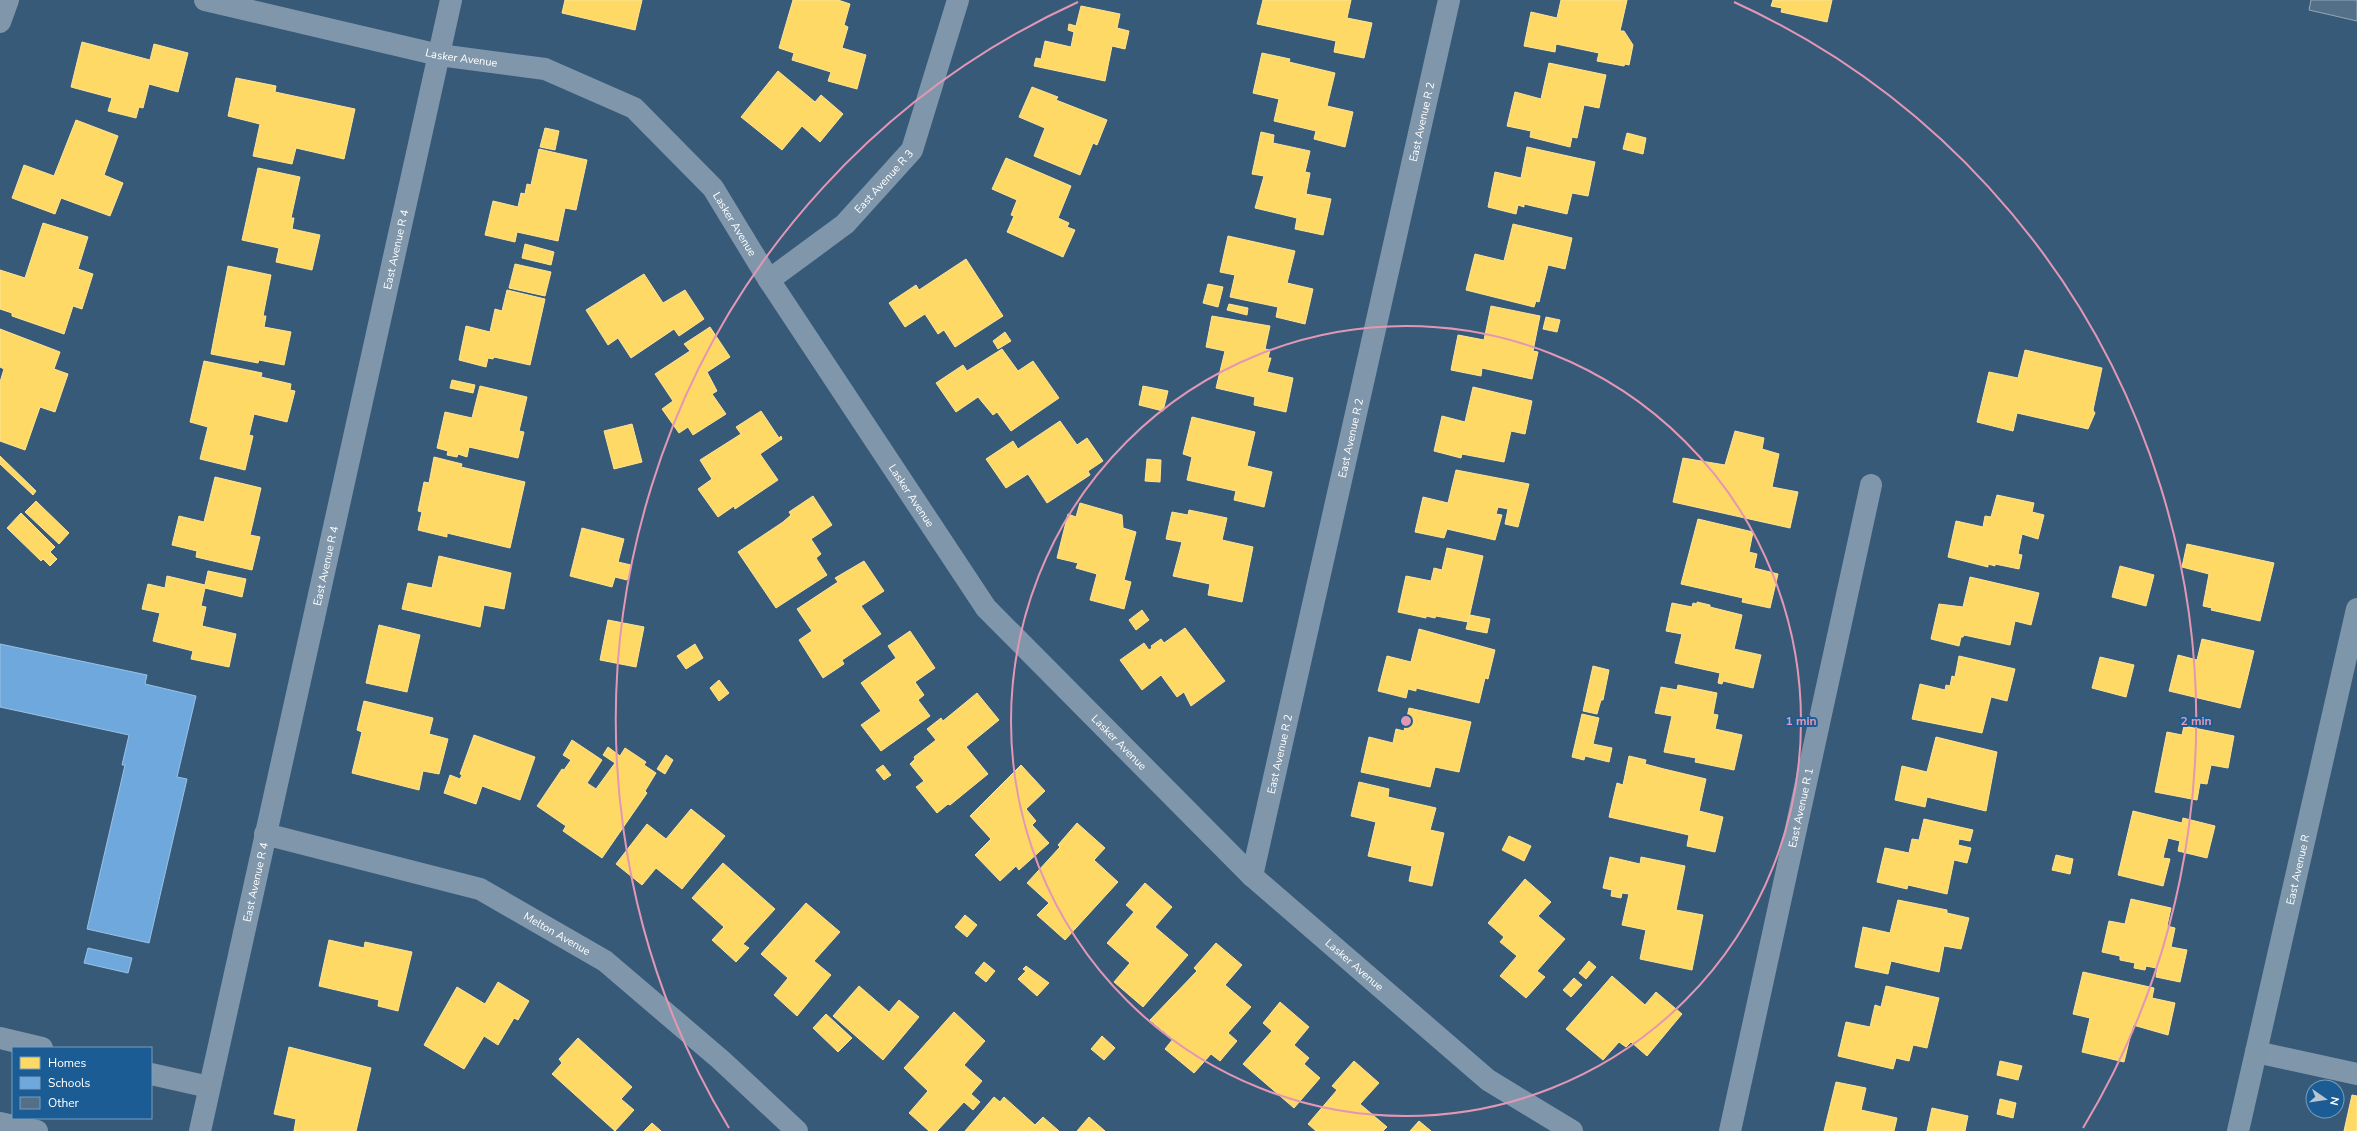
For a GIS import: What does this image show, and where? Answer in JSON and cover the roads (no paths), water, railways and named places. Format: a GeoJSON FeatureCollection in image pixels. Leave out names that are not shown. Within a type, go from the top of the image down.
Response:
{"type":"FeatureCollection","features":[{"type":"Feature","properties":{"kind":"main road","name":"East Avenue R"},"geometry":{"type":"LineString","coordinates":[[2238,1131],[2356,622]]}},
{"type":"Feature","properties":{"kind":"street"},"geometry":{"type":"LineString","coordinates":[[0,22],[8,0]]}},
{"type":"Feature","properties":{"kind":"street","name":"Lasker Avenue"},"geometry":{"type":"LineString","coordinates":[[205,0],[439,55],[545,69],[634,108],[713,188],[770,280],[986,608],[1252,876],[1488,1080],[1572,1131]]}},
{"type":"Feature","properties":{"kind":"street","name":"East Avenue R 4"},"geometry":{"type":"LineString","coordinates":[[200,1131],[451,0]]}},
{"type":"Feature","properties":{"kind":"street","name":"East Avenue R 3"},"geometry":{"type":"LineString","coordinates":[[770,280],[845,224],[912,150],[958,0]]}},
{"type":"Feature","properties":{"kind":"street","name":"East Avenue R 2"},"geometry":{"type":"LineString","coordinates":[[1252,876],[1449,0]]}},
{"type":"Feature","properties":{"kind":"street","name":"East Avenue R 1"},"geometry":{"type":"LineString","coordinates":[[1730,1131],[1871,485]]}},
{"type":"Feature","properties":{"kind":"street","name":"Melton Avenue"},"geometry":{"type":"LineString","coordinates":[[265,834],[480,889],[605,961],[721,1060],[797,1131]]}},
{"type":"Feature","properties":{"kind":"street"},"geometry":{"type":"LineString","coordinates":[[0,1038],[34,1047]]}},
{"type":"Feature","properties":{"kind":"street"},"geometry":{"type":"LineString","coordinates":[[2256,1052],[2357,1074]]}},
{"type":"Feature","properties":{"kind":"street"},"geometry":{"type":"LineString","coordinates":[[152,1074],[209,1087]]}},
{"type":"Feature","properties":{"kind":"street"},"geometry":{"type":"LineString","coordinates":[[8,1121],[37,1131]]}}]}
